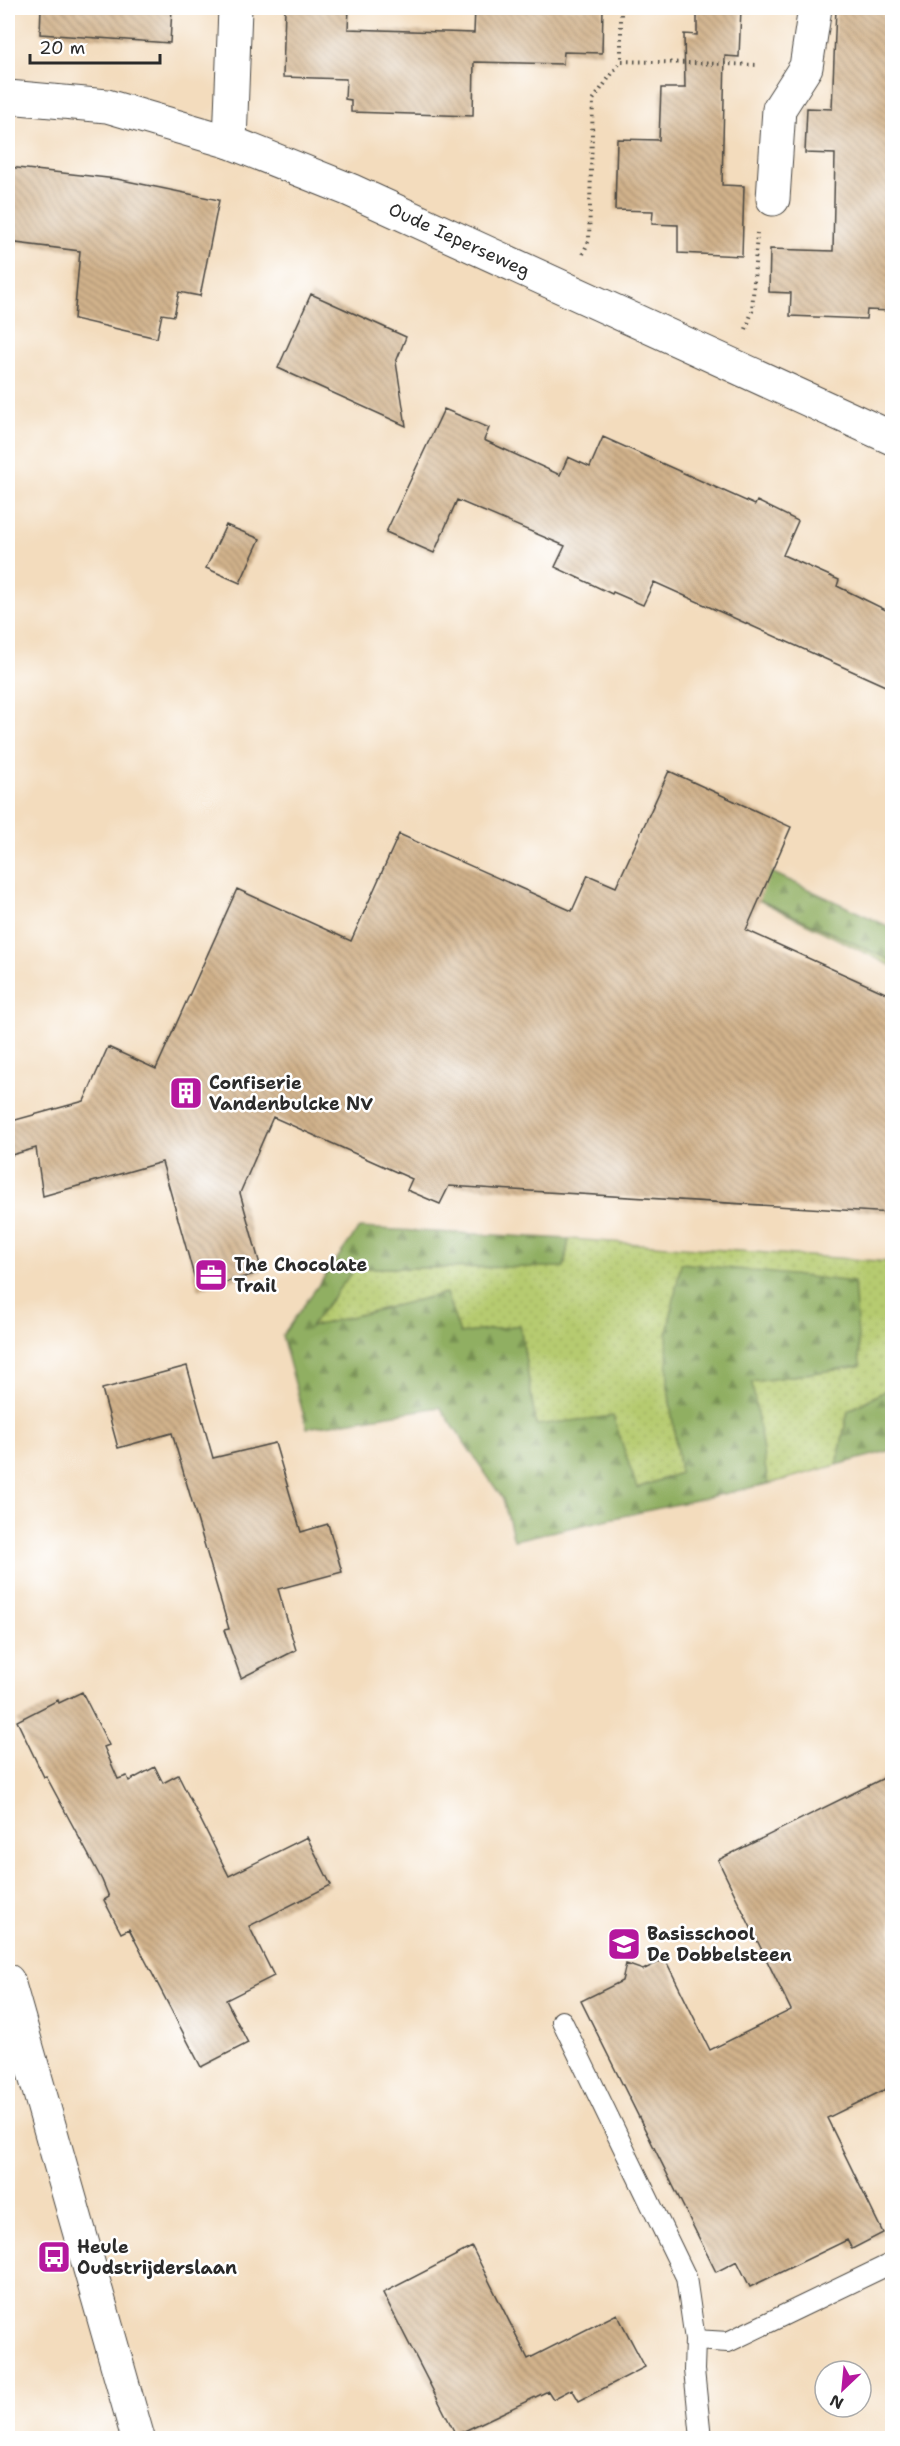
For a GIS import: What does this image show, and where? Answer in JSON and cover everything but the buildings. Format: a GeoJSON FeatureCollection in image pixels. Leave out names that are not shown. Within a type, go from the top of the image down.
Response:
{"type":"FeatureCollection","features":[{"type":"Feature","properties":{"kind":"street"},"geometry":{"type":"LineString","coordinates":[[230,142],[235,8]]}},
{"type":"Feature","properties":{"kind":"street"},"geometry":{"type":"LineString","coordinates":[[773,199],[779,109],[806,67],[815,8]]}},
{"type":"Feature","properties":{"kind":"street","name":"Oude Ieperseweg"},"geometry":{"type":"LineString","coordinates":[[8,97],[107,106],[230,142],[350,190],[569,291],[733,363],[892,438]]}},
{"type":"Feature","properties":{"kind":"street"},"geometry":{"type":"LineString","coordinates":[[8,1981],[138,2439]]}},
{"type":"Feature","properties":{"kind":"lane"},"geometry":{"type":"LineString","coordinates":[[562,2021],[686,2277],[695,2340],[694,2370],[701,2439]]}},
{"type":"Feature","properties":{"kind":"lane"},"geometry":{"type":"LineString","coordinates":[[695,2340],[728,2342],[892,2263]]}},
{"type":"Feature","properties":{"kind":"path"},"geometry":{"type":"LineString","coordinates":[[569,291],[589,240],[593,100],[621,61],[621,8]]}},
{"type":"Feature","properties":{"kind":"path"},"geometry":{"type":"LineString","coordinates":[[621,61],[806,67]]}},
{"type":"Feature","properties":{"kind":"path"},"geometry":{"type":"LineString","coordinates":[[733,363],[752,312],[758,211],[773,199]]}},
{"type":"Feature","properties":{"kind":"green space"},"geometry":{"type":"Polygon","coordinates":[[[743,859],[892,928],[892,961],[736,889],[743,859]]]}},
{"type":"Feature","properties":{"kind":"green space"},"geometry":{"type":"Polygon","coordinates":[[[736,889],[892,961],[892,966],[736,889]]]}},
{"type":"Feature","properties":{"kind":"green space"},"geometry":{"type":"Polygon","coordinates":[[[359,1228],[569,1239],[564,1267],[355,1268],[310,1327],[446,1293],[460,1334],[520,1325],[536,1425],[613,1416],[637,1488],[680,1473],[668,1387],[667,1334],[681,1263],[854,1282],[860,1366],[752,1382],[768,1484],[514,1540],[503,1499],[440,1407],[307,1428],[282,1336],[359,1228]]]}},
{"type":"Feature","properties":{"kind":"green space"},"geometry":{"type":"Polygon","coordinates":[[[569,1239],[892,1262],[892,1391],[884,1391],[848,1411],[837,1465],[768,1484],[751,1382],[860,1366],[668,1387],[680,1473],[637,1488],[536,1425],[520,1325],[460,1334],[446,1294],[310,1327],[354,1268],[564,1267],[569,1239]]]}},
{"type":"Feature","properties":{"kind":"green space"},"geometry":{"type":"Polygon","coordinates":[[[885,1391],[892,1391],[892,1450],[837,1465],[848,1411],[885,1391]]]}},
{"type":"Feature","properties":{"kind":"place","name":"Confiserie Vandenbulcke NV"},"geometry":{"type":"Point","coordinates":[186,1093]}},
{"type":"Feature","properties":{"kind":"place","name":"The Chocolate Trail"},"geometry":{"type":"Point","coordinates":[211,1275]}},
{"type":"Feature","properties":{"kind":"place","name":"Basisschool De Dobbelsteen"},"geometry":{"type":"Point","coordinates":[624,1944]}},
{"type":"Feature","properties":{"kind":"place","name":"Heule Oudstrijderslaan"},"geometry":{"type":"Point","coordinates":[54,2257]}}]}
